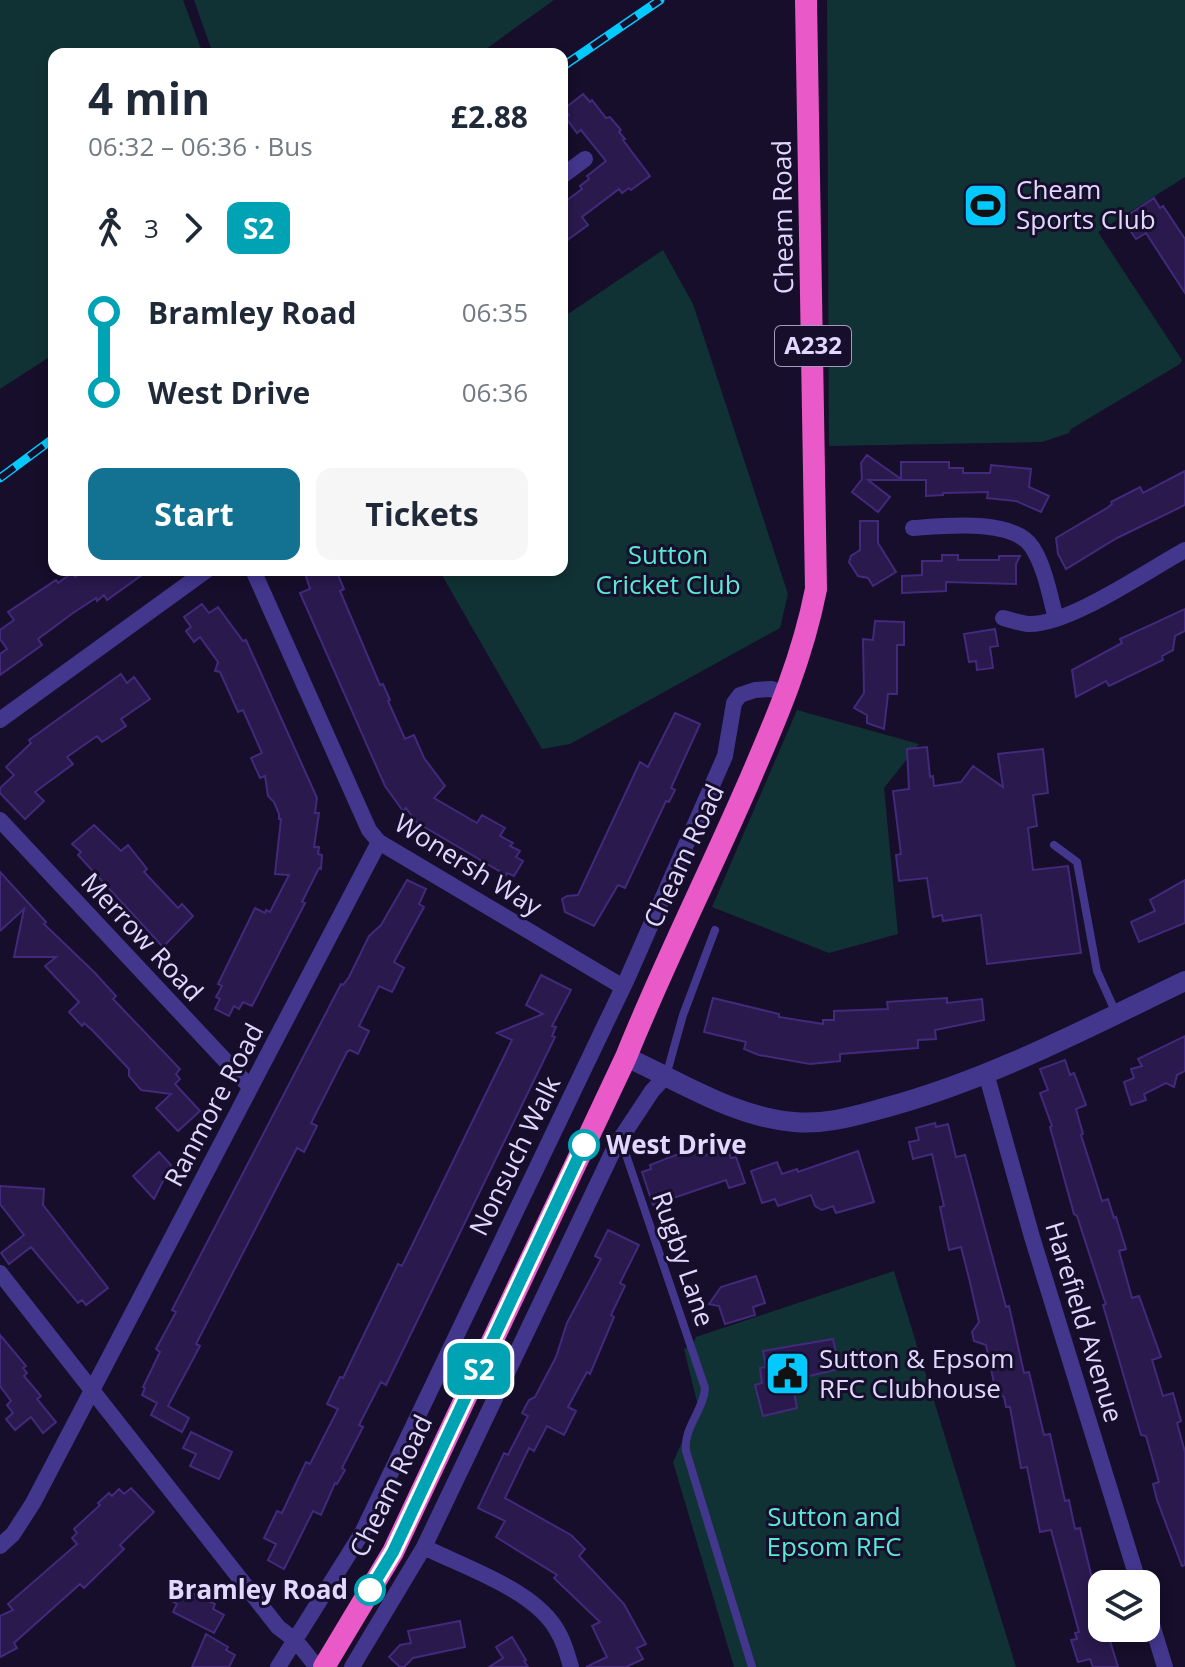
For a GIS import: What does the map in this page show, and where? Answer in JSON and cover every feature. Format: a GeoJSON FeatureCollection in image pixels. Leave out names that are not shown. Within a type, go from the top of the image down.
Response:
{"type":"FeatureCollection","features":[{"type":"Feature","properties":{"kind":"highway","name":"Cheam Road"},"geometry":{"type":"LineString","coordinates":[[324,1667],[393,1552],[626,1057],[787,694],[807,635],[816,589],[806,0]]}},
{"type":"Feature","properties":{"kind":"street"},"geometry":{"type":"LineString","coordinates":[[568,172],[585,159]]}},
{"type":"Feature","properties":{"kind":"street"},"geometry":{"type":"LineString","coordinates":[[913,528],[943,526],[1012,531],[1032,547],[1056,619]]}},
{"type":"Feature","properties":{"kind":"street"},"geometry":{"type":"LineString","coordinates":[[1003,618],[1028,624],[1056,619],[1185,550]]}},
{"type":"Feature","properties":{"kind":"street"},"geometry":{"type":"LineString","coordinates":[[0,720],[199,576]]}},
{"type":"Feature","properties":{"kind":"street","name":"Wonersh Way"},"geometry":{"type":"LineString","coordinates":[[256,576],[369,830],[379,842],[623,987]]}},
{"type":"Feature","properties":{"kind":"street","name":"Nonsuch Walk"},"geometry":{"type":"LineString","coordinates":[[278,1667],[362,1533],[623,987],[725,756],[734,703],[740,695],[755,690],[771,689],[787,694]]}},
{"type":"Feature","properties":{"kind":"street","name":"Merrow Road"},"geometry":{"type":"LineString","coordinates":[[0,820],[250,1087]]}},
{"type":"Feature","properties":{"kind":"street","name":"Ranmore Road"},"geometry":{"type":"LineString","coordinates":[[0,1546],[13,1534],[33,1503],[379,842]]}},
{"type":"Feature","properties":{"kind":"street"},"geometry":{"type":"LineString","coordinates":[[626,1057],[691,1091],[765,1116],[793,1122],[837,1121],[918,1099],[986,1073],[1185,981]]}},
{"type":"Feature","properties":{"kind":"street","name":"Harefield Avenue"},"geometry":{"type":"LineString","coordinates":[[986,1073],[1032,1237],[1135,1570]]}},
{"type":"Feature","properties":{"kind":"street"},"geometry":{"type":"LineString","coordinates":[[352,1667],[424,1547],[604,1168],[652,1091],[666,1076]]}},
{"type":"Feature","properties":{"kind":"street"},"geometry":{"type":"LineString","coordinates":[[0,1273],[278,1627],[296,1641],[317,1667]]}},
{"type":"Feature","properties":{"kind":"street"},"geometry":{"type":"LineString","coordinates":[[424,1547],[524,1597],[547,1615],[557,1629],[571,1667]]}},
{"type":"Feature","properties":{"kind":"street"},"geometry":{"type":"LineString","coordinates":[[1157,1642],[1165,1667]]}},
{"type":"Feature","properties":{"kind":"lane"},"geometry":{"type":"LineString","coordinates":[[1054,845],[1077,862],[1097,971],[1116,1014]]}},
{"type":"Feature","properties":{"kind":"lane"},"geometry":{"type":"LineString","coordinates":[[666,1076],[683,1015],[715,930]]}},
{"type":"Feature","properties":{"kind":"lane","name":"Rugby Lane"},"geometry":{"type":"LineString","coordinates":[[621,1139],[702,1377],[705,1396],[686,1437],[686,1451],[752,1667]]}},
{"type":"Feature","properties":{"kind":"green space"},"geometry":{"type":"Polygon","coordinates":[[[0,0],[183,0],[201,48],[48,48],[48,358],[0,389],[0,0]]]}},
{"type":"Feature","properties":{"kind":"green space"},"geometry":{"type":"Polygon","coordinates":[[[194,0],[554,0],[487,48],[211,48],[194,0]]]}},
{"type":"Feature","properties":{"kind":"green space","name":"Cheam Sports Club"},"geometry":{"type":"Polygon","coordinates":[[[827,0],[1185,0],[1185,177],[1098,232],[1182,360],[1180,364],[1069,433],[1042,442],[829,446],[827,0]]]}},
{"type":"Feature","properties":{"kind":"green space","name":"Sutton Cricket Club"},"geometry":{"type":"Polygon","coordinates":[[[663,250],[693,304],[788,594],[780,628],[570,744],[542,749],[442,576],[568,576],[568,314],[663,250]]]}},
{"type":"Feature","properties":{"kind":"green space"},"geometry":{"type":"Polygon","coordinates":[[[797,710],[919,744],[884,788],[898,934],[829,953],[712,907],[797,710]]]}},
{"type":"Feature","properties":{"kind":"green space","name":"Sutton and Epsom RFC"},"geometry":{"type":"Polygon","coordinates":[[[894,1271],[1016,1667],[734,1667],[673,1462],[698,1406],[684,1349],[692,1346],[696,1337],[894,1271]]]}},
{"type":"Feature","properties":{"kind":"building"},"geometry":{"type":"Polygon","coordinates":[[[583,94],[590,102],[592,100],[606,118],[610,117],[621,130],[623,140],[650,176],[631,190],[629,188],[622,193],[619,189],[582,217],[588,225],[568,240],[568,200],[582,189],[580,186],[589,179],[587,176],[606,161],[581,130],[577,133],[568,121],[568,106],[583,94]]]}},
{"type":"Feature","properties":{"kind":"building"},"geometry":{"type":"Polygon","coordinates":[[[1154,198],[1185,239],[1185,293],[1146,233],[1136,239],[1122,219],[1154,198]]]}},
{"type":"Feature","properties":{"kind":"building"},"geometry":{"type":"Polygon","coordinates":[[[867,455],[901,479],[901,462],[949,462],[949,468],[963,468],[963,473],[990,473],[991,465],[1031,469],[1029,487],[1049,496],[1041,512],[1016,501],[987,498],[988,492],[926,496],[926,480],[868,480],[890,497],[878,512],[852,492],[862,479],[861,463],[867,455]]]}},
{"type":"Feature","properties":{"kind":"building"},"geometry":{"type":"Polygon","coordinates":[[[1185,471],[1185,505],[1117,538],[1066,569],[1058,554],[1056,538],[1107,508],[1111,502],[1140,487],[1143,493],[1185,471]]]}},
{"type":"Feature","properties":{"kind":"building"},"geometry":{"type":"Polygon","coordinates":[[[860,521],[878,521],[878,543],[896,572],[873,586],[868,578],[858,576],[849,562],[851,556],[860,550],[860,521]]]}},
{"type":"Feature","properties":{"kind":"building"},"geometry":{"type":"Polygon","coordinates":[[[942,555],[958,555],[958,560],[999,560],[999,556],[1020,556],[1016,564],[1016,584],[946,582],[946,591],[902,593],[902,576],[922,575],[922,561],[942,561],[942,555]]]}},
{"type":"Feature","properties":{"kind":"building"},"geometry":{"type":"Polygon","coordinates":[[[68,576],[141,576],[107,600],[104,595],[97,601],[96,598],[73,613],[38,639],[42,645],[0,675],[0,654],[7,649],[0,639],[0,630],[14,620],[8,612],[56,580],[58,583],[68,576]]]}},
{"type":"Feature","properties":{"kind":"building"},"geometry":{"type":"Polygon","coordinates":[[[306,576],[339,576],[344,589],[340,591],[405,739],[414,735],[424,758],[445,786],[434,798],[477,823],[482,815],[505,828],[500,836],[513,843],[510,846],[520,851],[516,857],[523,861],[514,876],[506,875],[416,822],[406,808],[403,811],[385,786],[300,593],[310,589],[306,576]]]}},
{"type":"Feature","properties":{"kind":"building"},"geometry":{"type":"Polygon","coordinates":[[[202,604],[209,613],[218,607],[243,641],[246,640],[317,798],[315,813],[319,813],[314,847],[319,847],[318,854],[322,855],[321,869],[252,1006],[243,1002],[239,1009],[234,1006],[229,1016],[215,1009],[220,999],[216,997],[222,986],[218,984],[255,908],[270,912],[289,875],[275,874],[281,819],[268,796],[265,776],[260,778],[251,758],[262,753],[243,710],[238,712],[220,672],[215,671],[218,662],[200,637],[194,642],[186,631],[191,627],[184,617],[202,604]]]}},
{"type":"Feature","properties":{"kind":"building"},"geometry":{"type":"Polygon","coordinates":[[[1185,609],[1185,631],[1175,636],[1173,650],[1162,656],[1163,660],[1109,686],[1106,681],[1076,697],[1072,670],[1122,643],[1120,639],[1185,609]]]}},
{"type":"Feature","properties":{"kind":"building"},"geometry":{"type":"Polygon","coordinates":[[[875,621],[904,622],[904,645],[897,645],[897,694],[888,694],[884,729],[867,723],[867,715],[854,708],[864,693],[863,639],[873,640],[875,621]]]}},
{"type":"Feature","properties":{"kind":"building"},"geometry":{"type":"Polygon","coordinates":[[[995,629],[998,646],[990,647],[993,668],[977,670],[976,661],[969,662],[964,634],[995,629]]]}},
{"type":"Feature","properties":{"kind":"building"},"geometry":{"type":"Polygon","coordinates":[[[121,674],[127,683],[134,677],[150,699],[121,719],[126,726],[102,742],[97,736],[67,757],[73,764],[35,792],[44,801],[25,819],[0,793],[0,788],[14,775],[6,767],[31,743],[29,740],[121,674]]]}},
{"type":"Feature","properties":{"kind":"building"},"geometry":{"type":"Polygon","coordinates":[[[675,713],[700,724],[671,788],[675,790],[669,802],[666,801],[625,888],[618,885],[594,926],[565,912],[562,899],[578,895],[640,762],[648,767],[675,713]]]}},
{"type":"Feature","properties":{"kind":"building"},"geometry":{"type":"Polygon","coordinates":[[[927,747],[934,786],[961,782],[973,766],[1003,787],[998,754],[1043,749],[1048,793],[1033,795],[1037,826],[1028,828],[1033,870],[1068,866],[1081,953],[987,964],[981,915],[943,921],[942,915],[933,917],[927,878],[899,881],[896,855],[901,854],[893,791],[909,789],[907,749],[927,747]]]}},
{"type":"Feature","properties":{"kind":"building"},"geometry":{"type":"Polygon","coordinates":[[[94,825],[121,851],[128,845],[147,869],[144,872],[178,908],[182,904],[193,916],[163,947],[78,855],[81,852],[72,844],[94,825]]]}},
{"type":"Feature","properties":{"kind":"building"},"geometry":{"type":"Polygon","coordinates":[[[0,872],[46,922],[44,924],[95,973],[116,996],[113,999],[180,1069],[176,1074],[180,1079],[175,1084],[200,1111],[178,1131],[156,1108],[171,1094],[141,1090],[129,1076],[129,1069],[93,1031],[84,1023],[82,1026],[69,1012],[79,1002],[45,966],[56,957],[14,957],[24,909],[0,931],[0,872]]]}},
{"type":"Feature","properties":{"kind":"building"},"geometry":{"type":"Polygon","coordinates":[[[407,880],[426,889],[419,904],[424,907],[394,962],[404,968],[392,992],[379,986],[359,1026],[369,1031],[358,1054],[350,1050],[347,1052],[311,1123],[317,1126],[304,1152],[297,1148],[196,1344],[200,1346],[168,1406],[189,1418],[182,1432],[151,1415],[157,1403],[142,1395],[160,1352],[156,1349],[176,1312],[172,1310],[341,984],[349,977],[369,936],[381,925],[407,880]]]}},
{"type":"Feature","properties":{"kind":"building"},"geometry":{"type":"Polygon","coordinates":[[[1185,880],[1185,923],[1139,942],[1131,922],[1155,911],[1150,900],[1185,880]]]}},
{"type":"Feature","properties":{"kind":"building"},"geometry":{"type":"Polygon","coordinates":[[[541,975],[571,990],[552,1026],[556,1027],[552,1036],[555,1037],[386,1385],[381,1382],[359,1425],[363,1427],[342,1468],[345,1470],[335,1483],[321,1515],[313,1511],[284,1569],[268,1560],[276,1544],[264,1538],[277,1511],[282,1513],[306,1462],[310,1464],[338,1409],[327,1404],[340,1377],[343,1378],[398,1264],[402,1266],[512,1040],[497,1033],[543,1014],[526,1005],[541,975]]]}},
{"type":"Feature","properties":{"kind":"building"},"geometry":{"type":"Polygon","coordinates":[[[713,998],[779,1014],[779,1017],[823,1024],[823,1020],[834,1020],[834,1011],[888,1009],[887,1002],[947,998],[947,1003],[982,999],[984,1020],[935,1030],[936,1039],[918,1040],[918,1048],[840,1054],[840,1061],[810,1064],[759,1055],[744,1049],[746,1042],[704,1032],[713,998]]]}},
{"type":"Feature","properties":{"kind":"building"},"geometry":{"type":"Polygon","coordinates":[[[1185,1036],[1185,1071],[1177,1075],[1174,1087],[1166,1083],[1144,1094],[1146,1100],[1131,1105],[1124,1082],[1134,1078],[1131,1069],[1142,1066],[1138,1059],[1185,1036]]]}},
{"type":"Feature","properties":{"kind":"building"},"geometry":{"type":"Polygon","coordinates":[[[1065,1060],[1070,1075],[1074,1073],[1086,1105],[1076,1109],[1081,1135],[1102,1201],[1108,1199],[1116,1217],[1126,1249],[1119,1251],[1132,1298],[1139,1296],[1161,1357],[1152,1360],[1163,1396],[1173,1393],[1181,1421],[1177,1423],[1185,1452],[1185,1565],[1182,1566],[1157,1500],[1153,1484],[1159,1482],[1146,1436],[1141,1435],[1103,1305],[1106,1304],[1074,1214],[1052,1126],[1040,1093],[1048,1090],[1040,1069],[1065,1060]]]}},
{"type":"Feature","properties":{"kind":"building"},"geometry":{"type":"Polygon","coordinates":[[[935,1123],[936,1127],[948,1124],[956,1157],[965,1155],[1006,1307],[1009,1306],[1024,1373],[1029,1372],[1044,1435],[1050,1434],[1065,1501],[1069,1500],[1075,1529],[1080,1528],[1090,1570],[1088,1642],[1110,1642],[1118,1667],[1093,1667],[1090,1659],[1078,1662],[1071,1640],[1077,1639],[1075,1633],[1079,1632],[1051,1530],[1040,1532],[1027,1467],[1021,1468],[1010,1407],[1006,1407],[1004,1397],[989,1390],[994,1383],[986,1345],[974,1341],[972,1332],[979,1322],[961,1247],[949,1250],[940,1207],[944,1206],[932,1154],[913,1159],[909,1142],[919,1140],[916,1128],[935,1123]]]}},
{"type":"Feature","properties":{"kind":"building"},"geometry":{"type":"Polygon","coordinates":[[[701,1145],[704,1156],[727,1148],[731,1158],[736,1157],[745,1183],[729,1188],[726,1180],[653,1205],[642,1172],[651,1169],[650,1165],[701,1145]]]}},
{"type":"Feature","properties":{"kind":"building"},"geometry":{"type":"Polygon","coordinates":[[[858,1151],[874,1202],[836,1213],[833,1206],[822,1210],[815,1206],[811,1195],[778,1206],[775,1199],[762,1203],[751,1171],[777,1162],[782,1174],[797,1169],[798,1172],[858,1151]]]}},
{"type":"Feature","properties":{"kind":"building"},"geometry":{"type":"Polygon","coordinates":[[[159,1152],[171,1165],[154,1199],[133,1176],[159,1152]]]}},
{"type":"Feature","properties":{"kind":"building"},"geometry":{"type":"Polygon","coordinates":[[[0,1186],[44,1189],[43,1205],[108,1288],[86,1305],[82,1300],[78,1303],[31,1247],[9,1264],[1,1253],[24,1235],[0,1204],[0,1186]]]}},
{"type":"Feature","properties":{"kind":"building"},"geometry":{"type":"Polygon","coordinates":[[[608,1230],[639,1245],[620,1283],[625,1286],[611,1315],[614,1317],[590,1374],[587,1372],[568,1407],[576,1411],[564,1435],[547,1426],[534,1451],[529,1448],[505,1498],[571,1535],[585,1549],[579,1556],[624,1604],[646,1644],[637,1648],[643,1659],[626,1667],[586,1667],[607,1657],[592,1626],[600,1622],[554,1578],[557,1575],[496,1537],[505,1521],[478,1508],[504,1453],[508,1455],[528,1416],[522,1413],[529,1400],[535,1397],[556,1357],[567,1323],[601,1259],[595,1256],[608,1230]]]}},
{"type":"Feature","properties":{"kind":"building"},"geometry":{"type":"Polygon","coordinates":[[[756,1276],[765,1303],[753,1307],[755,1315],[725,1324],[719,1306],[709,1304],[721,1287],[756,1276]]]}},
{"type":"Feature","properties":{"kind":"building"},"geometry":{"type":"Polygon","coordinates":[[[0,1335],[26,1366],[23,1368],[27,1373],[24,1376],[41,1396],[37,1399],[56,1422],[43,1433],[31,1417],[15,1430],[6,1419],[13,1413],[7,1405],[11,1401],[0,1386],[0,1335]]]}},
{"type":"Feature","properties":{"kind":"building","name":"Sutton & Epsom RFC Clubhouse"},"geometry":{"type":"Polygon","coordinates":[[[833,1339],[839,1369],[792,1380],[797,1408],[763,1416],[755,1385],[762,1383],[760,1368],[766,1367],[763,1351],[833,1339]]]}},
{"type":"Feature","properties":{"kind":"building"},"geometry":{"type":"Polygon","coordinates":[[[191,1432],[232,1452],[219,1479],[190,1466],[196,1454],[183,1448],[191,1432]]]}},
{"type":"Feature","properties":{"kind":"building"},"geometry":{"type":"Polygon","coordinates":[[[131,1488],[154,1512],[120,1545],[124,1549],[84,1588],[80,1584],[14,1643],[17,1648],[0,1657],[0,1616],[13,1610],[8,1604],[77,1544],[72,1538],[77,1533],[74,1529],[100,1505],[98,1503],[109,1493],[112,1496],[119,1489],[124,1494],[131,1488]]]}},
{"type":"Feature","properties":{"kind":"building"},"geometry":{"type":"Polygon","coordinates":[[[177,1586],[215,1604],[213,1609],[224,1615],[214,1633],[173,1612],[177,1604],[170,1600],[177,1586]]]}},
{"type":"Feature","properties":{"kind":"building"},"geometry":{"type":"Polygon","coordinates":[[[460,1621],[465,1647],[413,1658],[404,1667],[389,1657],[400,1645],[411,1643],[408,1631],[460,1621]]]}},
{"type":"Feature","properties":{"kind":"building"},"geometry":{"type":"Polygon","coordinates":[[[206,1634],[235,1655],[229,1667],[192,1667],[206,1634]]]}},
{"type":"Feature","properties":{"kind":"building"},"geometry":{"type":"Polygon","coordinates":[[[512,1637],[528,1667],[489,1667],[503,1658],[496,1647],[512,1637]]]}},
{"type":"Feature","properties":{"kind":"railway"},"geometry":{"type":"LineString","coordinates":[[568,63],[660,0]]}},
{"type":"Feature","properties":{"kind":"railway"},"geometry":{"type":"LineString","coordinates":[[0,478],[48,442]]}},
{"type":"Feature","properties":{"kind":"bus line","name":"S2"},"geometry":{"type":"LineString","coordinates":[[370,1590],[393,1552],[584,1145]]}},
{"type":"Feature","properties":{"kind":"place","name":"Cheam Sports Club"},"geometry":{"type":"Point","coordinates":[985,205]}},
{"type":"Feature","properties":{"kind":"place","name":"West Drive"},"geometry":{"type":"Point","coordinates":[584,1145]}},
{"type":"Feature","properties":{"kind":"place","name":"Sutton & Epsom RFC Clubhouse"},"geometry":{"type":"Point","coordinates":[788,1374]}},
{"type":"Feature","properties":{"kind":"place","name":"Bramley Road"},"geometry":{"type":"Point","coordinates":[370,1590]}}]}
